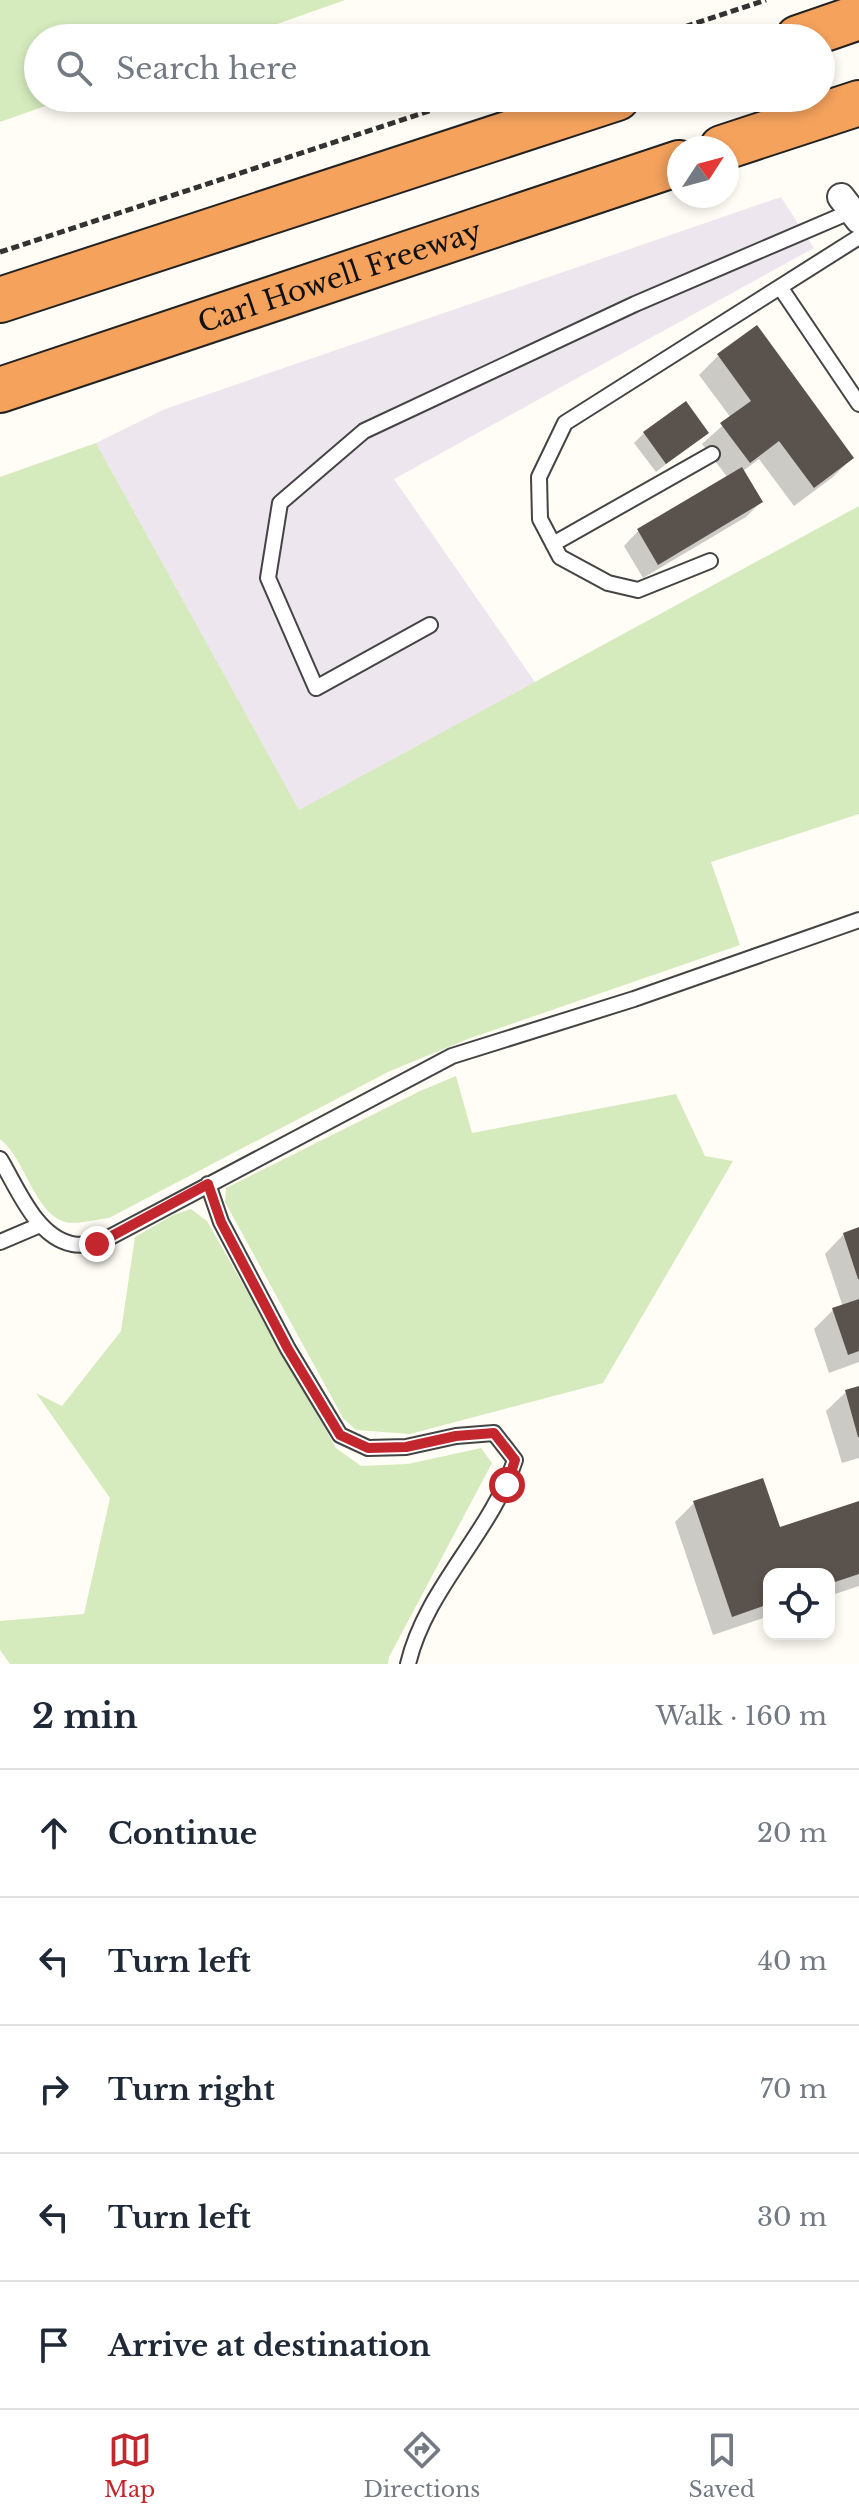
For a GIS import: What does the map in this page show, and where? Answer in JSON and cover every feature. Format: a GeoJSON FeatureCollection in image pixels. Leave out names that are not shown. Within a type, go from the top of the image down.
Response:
{"type":"FeatureCollection","features":[{"type":"Feature","properties":{"kind":"highway"},"geometry":{"type":"LineString","coordinates":[[835,25],[859,17]]}},
{"type":"Feature","properties":{"kind":"highway"},"geometry":{"type":"LineString","coordinates":[[835,111],[859,103]]}},
{"type":"Feature","properties":{"kind":"highway"},"geometry":{"type":"LineString","coordinates":[[0,300],[574,112]]}},
{"type":"Feature","properties":{"kind":"highway"},"geometry":{"type":"LineString","coordinates":[[739,142],[832,112]]}},
{"type":"Feature","properties":{"kind":"highway","name":"Carl Howell Freeway"},"geometry":{"type":"LineString","coordinates":[[0,390],[667,167]]}},
{"type":"Feature","properties":{"kind":"lane"},"geometry":{"type":"LineString","coordinates":[[430,625],[316,688],[268,578],[280,503],[364,431],[635,304],[851,209]]}},
{"type":"Feature","properties":{"kind":"lane"},"geometry":{"type":"LineString","coordinates":[[710,561],[638,590],[608,583],[560,557],[540,519],[539,477],[565,423],[859,237]]}},
{"type":"Feature","properties":{"kind":"lane"},"geometry":{"type":"LineString","coordinates":[[780,287],[859,404]]}},
{"type":"Feature","properties":{"kind":"lane"},"geometry":{"type":"LineString","coordinates":[[553,544],[712,454]]}},
{"type":"Feature","properties":{"kind":"lane"},"geometry":{"type":"LineString","coordinates":[[0,1159],[40,1225],[61,1241],[75,1245],[97,1244],[452,1056],[634,999],[859,920]]}},
{"type":"Feature","properties":{"kind":"lane"},"geometry":{"type":"LineString","coordinates":[[208,1184],[221,1222],[288,1349],[340,1435],[368,1448],[406,1447],[456,1436],[494,1433],[515,1460],[507,1485],[448,1579],[412,1647],[408,1664]]}},
{"type":"Feature","properties":{"kind":"lane"},"geometry":{"type":"LineString","coordinates":[[0,1242],[40,1225]]}},
{"type":"Feature","properties":{"kind":"path"},"geometry":{"type":"LineString","coordinates":[[693,24],[766,0]]}},
{"type":"Feature","properties":{"kind":"path"},"geometry":{"type":"LineString","coordinates":[[0,252],[426,112]]}},
{"type":"Feature","properties":{"kind":"shaded area"},"geometry":{"type":"Polygon","coordinates":[[[781,197],[814,248],[394,479],[535,682],[299,811],[96,443],[165,409],[781,197]]]}},
{"type":"Feature","properties":{"kind":"green space"},"geometry":{"type":"Polygon","coordinates":[[[0,0],[345,0],[277,24],[24,24],[24,112],[28,112],[0,122],[0,0]]]}},
{"type":"Feature","properties":{"kind":"green space"},"geometry":{"type":"Polygon","coordinates":[[[96,443],[299,810],[859,506],[859,814],[711,862],[740,945],[468,1039],[390,1071],[109,1218],[70,1223],[54,1217],[37,1197],[9,1148],[0,1139],[0,477],[96,443]]]}},
{"type":"Feature","properties":{"kind":"green space"},"geometry":{"type":"Polygon","coordinates":[[[456,1076],[472,1133],[676,1094],[705,1156],[733,1161],[603,1383],[410,1434],[356,1430],[343,1418],[225,1202],[226,1188],[456,1076]]]}},
{"type":"Feature","properties":{"kind":"green space"},"geometry":{"type":"Polygon","coordinates":[[[191,1209],[207,1221],[336,1448],[361,1466],[408,1464],[481,1448],[492,1463],[388,1664],[10,1664],[0,1650],[0,1621],[84,1614],[110,1498],[36,1393],[62,1406],[121,1331],[135,1237],[173,1215],[191,1209]]]}},
{"type":"Feature","properties":{"kind":"building"},"geometry":{"type":"Polygon","coordinates":[[[757,325],[854,458],[814,488],[779,441],[750,463],[720,423],[751,401],[717,354],[757,325]]]}},
{"type":"Feature","properties":{"kind":"building"},"geometry":{"type":"Polygon","coordinates":[[[686,401],[709,433],[666,464],[643,432],[686,401]]]}},
{"type":"Feature","properties":{"kind":"building"},"geometry":{"type":"Polygon","coordinates":[[[742,467],[763,502],[658,565],[637,529],[742,467]]]}},
{"type":"Feature","properties":{"kind":"building"},"geometry":{"type":"Polygon","coordinates":[[[859,1227],[859,1279],[858,1279],[843,1233],[859,1227]]]}},
{"type":"Feature","properties":{"kind":"building"},"geometry":{"type":"Polygon","coordinates":[[[859,1299],[859,1351],[848,1355],[832,1308],[859,1299]]]}},
{"type":"Feature","properties":{"kind":"building"},"geometry":{"type":"Polygon","coordinates":[[[859,1386],[859,1437],[858,1437],[845,1390],[859,1386]]]}},
{"type":"Feature","properties":{"kind":"building"},"geometry":{"type":"Polygon","coordinates":[[[763,1478],[780,1527],[859,1501],[859,1574],[835,1582],[835,1568],[763,1568],[763,1606],[732,1617],[693,1501],[763,1478]]]}},
{"type":"Feature","properties":{"kind":"route"},"geometry":{"type":"LineString","coordinates":[[97,1244],[208,1184],[221,1222],[288,1349],[340,1435],[368,1448],[406,1447],[456,1436],[494,1433],[515,1460],[507,1485]]}}]}
